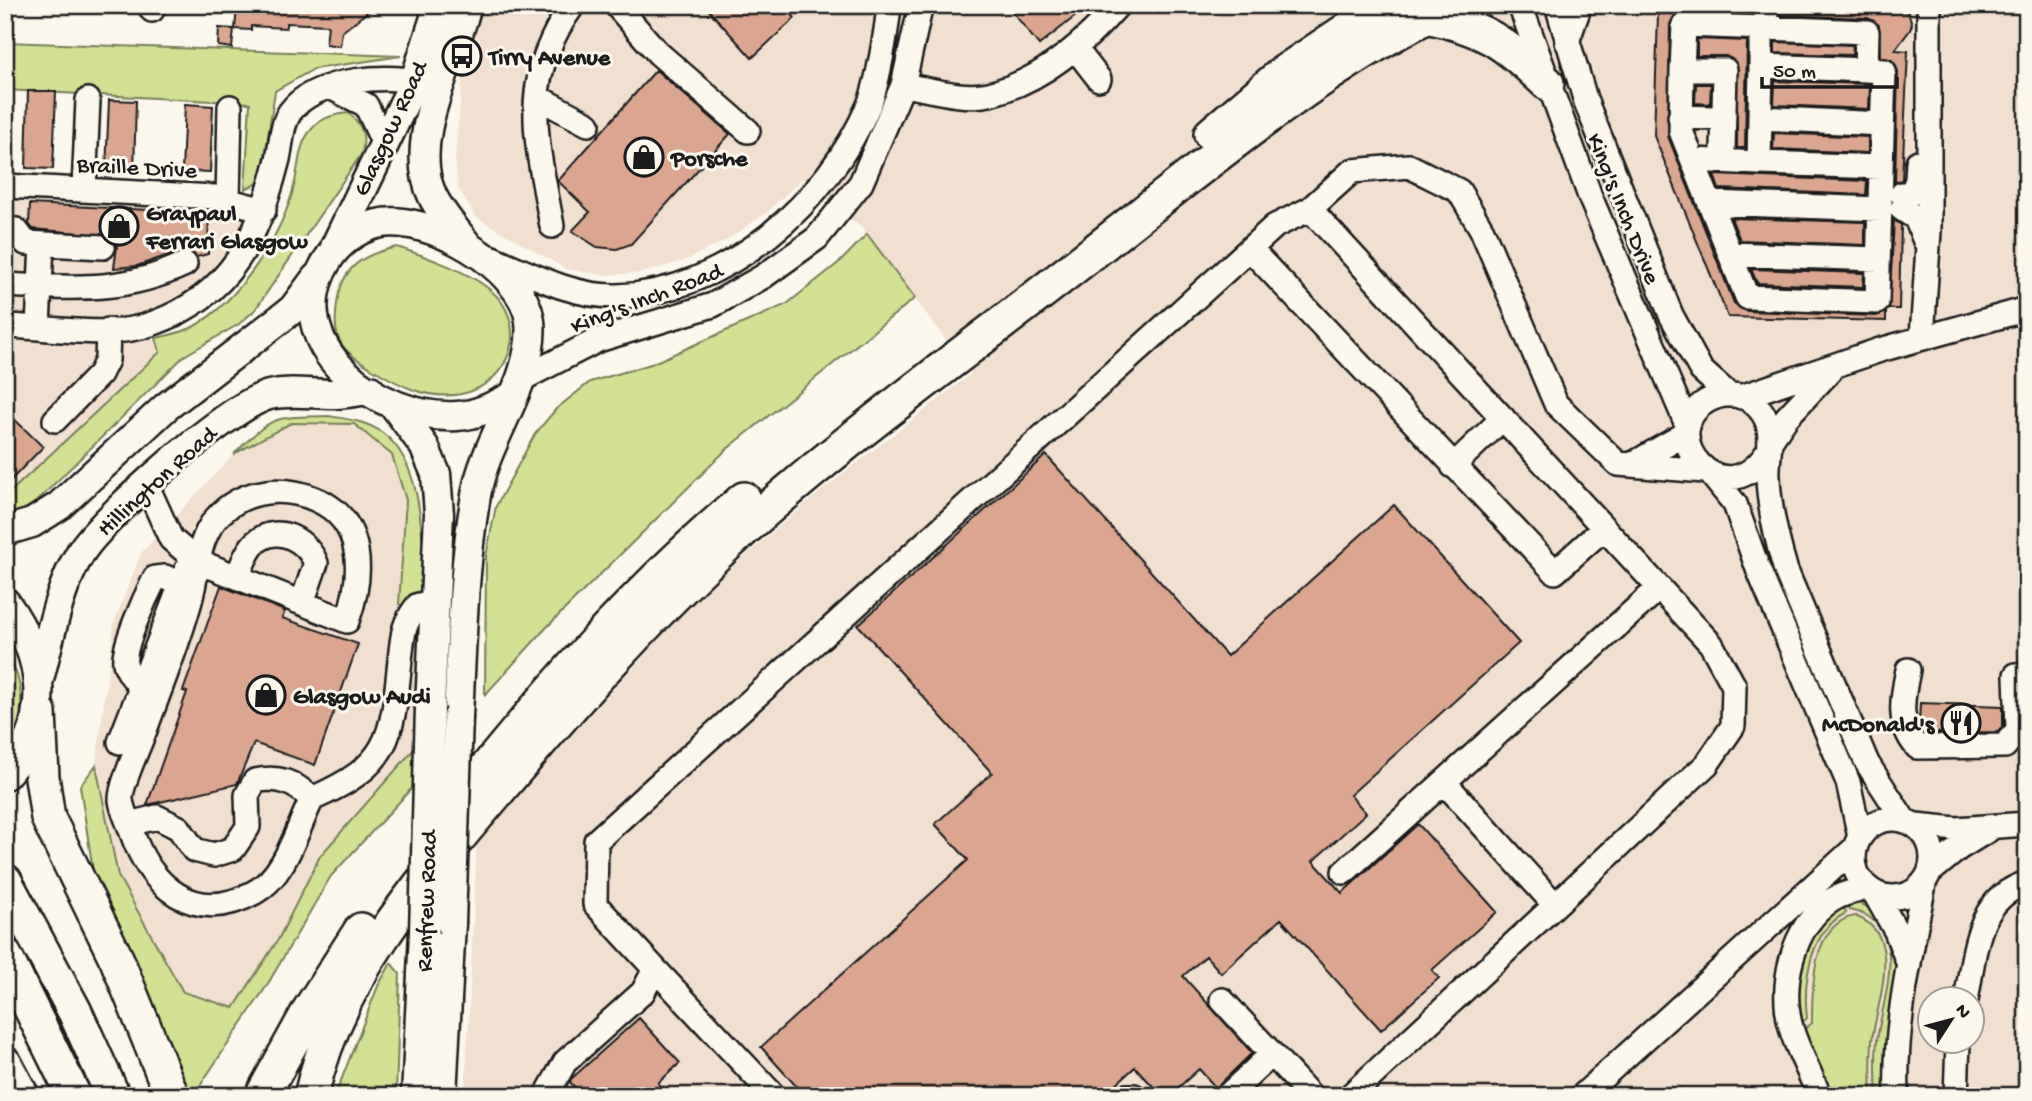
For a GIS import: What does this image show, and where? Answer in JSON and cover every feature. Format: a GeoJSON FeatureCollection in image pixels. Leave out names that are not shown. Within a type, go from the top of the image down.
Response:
{"type":"FeatureCollection","features":[{"type":"Feature","properties":{"kind":"highway"},"geometry":{"type":"LineString","coordinates":[[262,1096],[332,973],[393,886],[548,694],[651,584],[735,507],[862,405],[1208,136],[1284,72],[1384,5]]}},
{"type":"Feature","properties":{"kind":"highway"},"geometry":{"type":"LineString","coordinates":[[311,1096],[333,1028],[382,935],[461,834],[580,695],[691,579],[811,472],[1237,141],[1380,43],[1438,11],[1486,33],[1511,50],[1547,83]]}},
{"type":"Feature","properties":{"kind":"highway"},"geometry":{"type":"LineString","coordinates":[[39,698],[41,777],[48,818],[117,960],[172,1096]]}},
{"type":"Feature","properties":{"kind":"highway"},"geometry":{"type":"LineString","coordinates":[[5,881],[75,1012],[113,1096]]}},
{"type":"Feature","properties":{"kind":"highway"},"geometry":{"type":"LineString","coordinates":[[5,956],[74,1096]]}},
{"type":"Feature","properties":{"kind":"highway"},"geometry":{"type":"LineString","coordinates":[[5,1064],[21,1096]]}},
{"type":"Feature","properties":{"kind":"highway"},"geometry":{"type":"LineString","coordinates":[[5,1075],[21,1096]]}},
{"type":"Feature","properties":{"kind":"main road","name":"Glasgow Road"},"geometry":{"type":"LineString","coordinates":[[439,5],[428,83],[427,170],[434,199],[474,250]]}},
{"type":"Feature","properties":{"kind":"main road","name":"Glasgow Road"},"geometry":{"type":"LineString","coordinates":[[327,261],[383,142],[428,83],[467,5]]}},
{"type":"Feature","properties":{"kind":"main road"},"geometry":{"type":"LineString","coordinates":[[391,222],[408,223],[474,250],[513,282],[529,317],[531,339],[515,389],[489,408],[455,416],[414,413],[380,396],[341,370],[320,340],[312,308],[327,261],[365,228],[391,222]]}},
{"type":"Feature","properties":{"kind":"main road","name":"Hillington Road"},"geometry":{"type":"LineString","coordinates":[[5,531],[32,523],[59,506],[166,407],[293,309],[327,261]]}},
{"type":"Feature","properties":{"kind":"main road","name":"Renfrew Road"},"geometry":{"type":"LineString","coordinates":[[442,1096],[468,542],[478,487],[515,389]]}},
{"type":"Feature","properties":{"kind":"main road","name":"Hillington Road"},"geometry":{"type":"LineString","coordinates":[[5,775],[23,753],[39,698],[62,592],[81,552],[103,525],[225,418],[250,402],[283,393],[380,396]]}},
{"type":"Feature","properties":{"kind":"main road","name":"Renfrew Road"},"geometry":{"type":"LineString","coordinates":[[380,396],[417,434],[436,474],[439,514],[416,1096]]}},
{"type":"Feature","properties":{"kind":"main road"},"geometry":{"type":"LineString","coordinates":[[5,602],[26,636],[39,698]]}},
{"type":"Feature","properties":{"kind":"street"},"geometry":{"type":"LineString","coordinates":[[552,226],[534,120],[541,64],[561,22],[573,5]]}},
{"type":"Feature","properties":{"kind":"street"},"geometry":{"type":"LineString","coordinates":[[616,5],[658,53],[748,131]]}},
{"type":"Feature","properties":{"kind":"street","name":"King's Inch Road"},"geometry":{"type":"LineString","coordinates":[[474,250],[572,290],[618,296],[678,285],[744,252],[795,214],[839,161],[869,103],[889,5]]}},
{"type":"Feature","properties":{"kind":"street","name":"King's Inch Road"},"geometry":{"type":"LineString","coordinates":[[515,389],[598,340],[713,305],[764,276],[817,238],[861,183],[903,85],[920,5]]}},
{"type":"Feature","properties":{"kind":"street"},"geometry":{"type":"LineString","coordinates":[[903,85],[960,94],[989,94],[1046,70],[1090,38],[1118,5]]}},
{"type":"Feature","properties":{"kind":"street","name":"King's Inch Drive"},"geometry":{"type":"LineString","coordinates":[[1520,5],[1591,199],[1688,430],[1691,454],[1735,504],[1758,569],[1848,782],[1857,843],[1857,874],[1871,890],[1896,931],[1909,965]]}},
{"type":"Feature","properties":{"kind":"street","name":"King's Inch Drive"},"geometry":{"type":"LineString","coordinates":[[1558,5],[1586,102],[1681,338],[1701,370],[1735,396],[1755,404],[1764,415],[1769,428],[1772,513],[1786,571],[1867,763],[1931,846],[1909,965],[1896,1076],[1897,1096]]}},
{"type":"Feature","properties":{"kind":"street"},"geometry":{"type":"LineString","coordinates":[[1567,42],[1580,5]]}},
{"type":"Feature","properties":{"kind":"street"},"geometry":{"type":"LineString","coordinates":[[1922,337],[1928,190],[1929,5]]}},
{"type":"Feature","properties":{"kind":"street"},"geometry":{"type":"LineString","coordinates":[[1866,70],[1867,32],[1764,20],[1684,25],[1681,131],[1747,297],[1877,302],[1878,259],[1899,207],[1912,193],[1917,180],[1919,134],[1930,76]]}},
{"type":"Feature","properties":{"kind":"street"},"geometry":{"type":"LineString","coordinates":[[1759,163],[1760,69],[1764,20]]}},
{"type":"Feature","properties":{"kind":"street"},"geometry":{"type":"LineString","coordinates":[[1075,48],[1099,79]]}},
{"type":"Feature","properties":{"kind":"street"},"geometry":{"type":"LineString","coordinates":[[1682,70],[1725,70],[1728,149],[1737,72],[1760,69],[1884,71],[1881,167],[1899,207],[1916,218],[1926,244]]}},
{"type":"Feature","properties":{"kind":"street"},"geometry":{"type":"LineString","coordinates":[[5,326],[108,330],[152,324],[205,296],[243,254],[264,210],[285,120],[303,100],[330,86],[362,80],[428,83]]}},
{"type":"Feature","properties":{"kind":"street"},"geometry":{"type":"LineString","coordinates":[[330,86],[366,105],[383,142]]}},
{"type":"Feature","properties":{"kind":"street"},"geometry":{"type":"LineString","coordinates":[[537,97],[588,124]]}},
{"type":"Feature","properties":{"kind":"street"},"geometry":{"type":"LineString","coordinates":[[84,190],[88,100]]}},
{"type":"Feature","properties":{"kind":"street"},"geometry":{"type":"LineString","coordinates":[[228,200],[230,107]]}},
{"type":"Feature","properties":{"kind":"street"},"geometry":{"type":"LineString","coordinates":[[1680,117],[1715,118]]}},
{"type":"Feature","properties":{"kind":"street"},"geometry":{"type":"LineString","coordinates":[[1759,118],[1882,124]]}},
{"type":"Feature","properties":{"kind":"street"},"geometry":{"type":"LineString","coordinates":[[1693,160],[1881,167]]}},
{"type":"Feature","properties":{"kind":"street"},"geometry":{"type":"LineString","coordinates":[[774,1096],[595,904],[596,841],[1275,226],[1310,209],[1352,171],[1409,166],[1459,191],[1482,230],[1556,404],[1618,464],[1735,477],[1748,473],[1787,417],[1833,368]]}},
{"type":"Feature","properties":{"kind":"street","name":"Braille Drive"},"geometry":{"type":"LineString","coordinates":[[5,186],[215,197],[264,210]]}},
{"type":"Feature","properties":{"kind":"street"},"geometry":{"type":"LineString","coordinates":[[1710,203],[1899,207],[1928,190]]}},
{"type":"Feature","properties":{"kind":"street"},"geometry":{"type":"LineString","coordinates":[[1310,209],[1711,644],[1734,686],[1733,726],[1707,764],[1350,1096]]}},
{"type":"Feature","properties":{"kind":"street"},"geometry":{"type":"LineString","coordinates":[[5,229],[16,230],[26,243],[103,247]]}},
{"type":"Feature","properties":{"kind":"street"},"geometry":{"type":"LineString","coordinates":[[37,327],[42,244]]}},
{"type":"Feature","properties":{"kind":"street"},"geometry":{"type":"LineString","coordinates":[[1250,249],[1555,572],[1604,528]]}},
{"type":"Feature","properties":{"kind":"street"},"geometry":{"type":"LineString","coordinates":[[1730,254],[1878,259]]}},
{"type":"Feature","properties":{"kind":"street"},"geometry":{"type":"LineString","coordinates":[[5,285],[122,286],[145,281],[185,264]]}},
{"type":"Feature","properties":{"kind":"street"},"geometry":{"type":"LineString","coordinates":[[1633,464],[1688,430],[1693,414],[1703,403],[1833,368],[1922,337],[2027,309]]}},
{"type":"Feature","properties":{"kind":"street"},"geometry":{"type":"LineString","coordinates":[[55,420],[100,374],[107,360],[108,330]]}},
{"type":"Feature","properties":{"kind":"street"},"geometry":{"type":"LineString","coordinates":[[1453,466],[1503,418]]}},
{"type":"Feature","properties":{"kind":"street"},"geometry":{"type":"LineString","coordinates":[[120,742],[140,687],[128,670],[125,655],[147,594],[155,578],[165,577],[180,584],[192,557],[201,541],[222,513],[251,496],[282,489],[327,504],[346,524],[356,546],[359,572],[355,600],[347,621],[237,577],[192,557],[171,539],[147,486]]}},
{"type":"Feature","properties":{"kind":"street"},"geometry":{"type":"LineString","coordinates":[[237,577],[257,541],[273,534],[302,541],[316,563],[314,576],[302,603]]}},
{"type":"Feature","properties":{"kind":"street"},"geometry":{"type":"LineString","coordinates":[[192,557],[190,600],[121,799],[141,859],[159,883],[190,903],[225,902],[256,892],[281,867],[312,799],[345,784],[372,765],[390,734],[404,621],[418,605],[436,602]]}},
{"type":"Feature","properties":{"kind":"street"},"geometry":{"type":"LineString","coordinates":[[1344,872],[1659,588]]}},
{"type":"Feature","properties":{"kind":"street"},"geometry":{"type":"LineString","coordinates":[[1908,670],[1901,701],[1906,734],[1917,747],[2005,746],[2018,730],[2017,675]]}},
{"type":"Feature","properties":{"kind":"street"},"geometry":{"type":"LineString","coordinates":[[130,824],[157,817],[179,828],[194,850],[214,855],[233,849],[248,827],[247,795],[255,780],[272,777],[298,785],[312,799]]}},
{"type":"Feature","properties":{"kind":"street"},"geometry":{"type":"LineString","coordinates":[[1444,782],[1555,905]]}},
{"type":"Feature","properties":{"kind":"street"},"geometry":{"type":"LineString","coordinates":[[1582,1096],[1879,821],[1910,822],[1956,830],[2027,824]]}},
{"type":"Feature","properties":{"kind":"street"},"geometry":{"type":"LineString","coordinates":[[1819,1096],[1790,1024],[1787,1002],[1789,968],[1800,940],[1819,909],[1842,894],[1871,890],[1900,897],[1927,878],[1959,848],[1991,828]]}},
{"type":"Feature","properties":{"kind":"street"},"geometry":{"type":"LineString","coordinates":[[1969,986],[1985,914],[2008,891],[2027,883]]}},
{"type":"Feature","properties":{"kind":"street"},"geometry":{"type":"LineString","coordinates":[[546,1096],[565,1062],[643,992],[655,968]]}},
{"type":"Feature","properties":{"kind":"street"},"geometry":{"type":"LineString","coordinates":[[1222,1000],[1311,1096]]}},
{"type":"Feature","properties":{"kind":"street"},"geometry":{"type":"LineString","coordinates":[[1227,1096],[1272,1054]]}},
{"type":"Feature","properties":{"kind":"street"},"geometry":{"type":"LineString","coordinates":[[1956,1096],[1957,1056]]}},
{"type":"Feature","properties":{"kind":"street"},"geometry":{"type":"LineString","coordinates":[[1127,1096],[1134,1096]]}},
{"type":"Feature","properties":{"kind":"shaded area"},"geometry":{"type":"Polygon","coordinates":[[[483,5],[2027,5],[2027,1096],[465,1096],[477,840],[698,596],[816,495],[971,374],[863,229],[803,178],[766,213],[727,240],[684,261],[641,273],[604,275],[566,269],[476,217],[458,188],[455,158],[463,72],[483,5]]]}},
{"type":"Feature","properties":{"kind":"shaded area"},"geometry":{"type":"Polygon","coordinates":[[[5,201],[244,211],[247,224],[207,282],[149,313],[160,352],[5,497],[5,201]]]}},
{"type":"Feature","properties":{"kind":"shaded area"},"geometry":{"type":"Polygon","coordinates":[[[291,423],[354,424],[392,455],[406,500],[399,604],[423,622],[415,748],[320,856],[279,938],[234,1008],[183,992],[118,876],[96,765],[114,623],[141,553],[234,454],[291,423]]]}},
{"type":"Feature","properties":{"kind":"green space"},"geometry":{"type":"Polygon","coordinates":[[[5,42],[401,56],[314,69],[275,91],[261,182],[245,189],[250,103],[5,90],[5,42]]]}},
{"type":"Feature","properties":{"kind":"green space"},"geometry":{"type":"Polygon","coordinates":[[[349,113],[362,131],[362,153],[255,310],[239,324],[184,356],[27,511],[5,519],[5,497],[160,352],[156,338],[193,327],[210,316],[242,285],[269,246],[279,226],[294,186],[301,149],[307,136],[323,120],[349,113]]]}},
{"type":"Feature","properties":{"kind":"green space"},"geometry":{"type":"Polygon","coordinates":[[[867,234],[915,298],[726,450],[546,628],[485,695],[486,556],[496,506],[535,434],[556,409],[590,382],[651,364],[787,304],[842,260],[867,234]]]}},
{"type":"Feature","properties":{"kind":"green space"},"geometry":{"type":"Polygon","coordinates":[[[397,247],[470,276],[489,289],[502,303],[510,318],[510,350],[493,378],[479,388],[449,395],[414,390],[364,364],[342,345],[337,334],[336,318],[338,299],[346,276],[352,268],[371,255],[397,247]]]}},
{"type":"Feature","properties":{"kind":"green space"},"geometry":{"type":"Polygon","coordinates":[[[328,416],[357,421],[378,430],[397,448],[407,465],[419,508],[426,593],[409,597],[403,607],[399,604],[406,500],[392,455],[354,424],[291,423],[234,454],[275,421],[284,418],[328,416]]]}},
{"type":"Feature","properties":{"kind":"green space"},"geometry":{"type":"Polygon","coordinates":[[[5,649],[17,675],[21,702],[17,728],[5,754],[5,649]]]}},
{"type":"Feature","properties":{"kind":"green space"},"geometry":{"type":"Polygon","coordinates":[[[415,748],[413,787],[331,876],[266,987],[193,1096],[190,1096],[96,890],[80,786],[96,765],[118,876],[183,992],[234,1008],[279,938],[320,856],[415,748]]]}},
{"type":"Feature","properties":{"kind":"green space"},"geometry":{"type":"Polygon","coordinates":[[[1847,903],[1858,903],[1876,915],[1888,935],[1897,968],[1885,1049],[1885,1096],[1877,1096],[1876,1062],[1877,1041],[1889,976],[1887,943],[1880,929],[1869,917],[1849,910],[1847,903]]]}},
{"type":"Feature","properties":{"kind":"green space"},"geometry":{"type":"Polygon","coordinates":[[[1843,905],[1846,913],[1824,932],[1811,959],[1806,989],[1807,1018],[1801,1024],[1798,990],[1804,958],[1819,929],[1843,905]]]}},
{"type":"Feature","properties":{"kind":"green space"},"geometry":{"type":"Polygon","coordinates":[[[1855,916],[1871,925],[1880,938],[1884,954],[1882,990],[1872,1041],[1872,1096],[1829,1096],[1803,1030],[1812,1023],[1814,977],[1822,944],[1830,931],[1841,921],[1855,916]]]}},
{"type":"Feature","properties":{"kind":"green space"},"geometry":{"type":"Polygon","coordinates":[[[391,963],[400,974],[396,1096],[335,1096],[378,986],[391,963]]]}},
{"type":"Feature","properties":{"kind":"building"},"geometry":{"type":"Polygon","coordinates":[[[248,5],[376,5],[342,32],[340,46],[326,44],[328,25],[286,23],[286,28],[251,26],[251,30],[235,29],[237,7],[248,8],[248,5]]]}},
{"type":"Feature","properties":{"kind":"building"},"geometry":{"type":"Polygon","coordinates":[[[704,5],[784,5],[795,18],[752,58],[704,5]]]}},
{"type":"Feature","properties":{"kind":"building"},"geometry":{"type":"Polygon","coordinates":[[[1007,5],[1070,5],[1077,15],[1039,45],[1007,5]]]}},
{"type":"Feature","properties":{"kind":"building"},"geometry":{"type":"Polygon","coordinates":[[[1672,5],[1752,5],[1752,13],[1678,12],[1670,24],[1668,136],[1734,303],[1746,311],[1876,316],[1886,312],[1886,321],[1728,317],[1654,136],[1658,14],[1672,14],[1672,5]]]}},
{"type":"Feature","properties":{"kind":"building"},"geometry":{"type":"Polygon","coordinates":[[[1780,5],[1896,6],[1908,12],[1912,24],[1910,30],[1895,50],[1908,51],[1902,180],[1895,182],[1898,71],[1892,60],[1880,57],[1879,25],[1868,18],[1780,15],[1780,5]]]}},
{"type":"Feature","properties":{"kind":"building"},"geometry":{"type":"Polygon","coordinates":[[[219,28],[234,29],[232,48],[218,46],[219,28]]]}},
{"type":"Feature","properties":{"kind":"building"},"geometry":{"type":"Polygon","coordinates":[[[1697,39],[1747,41],[1745,148],[1737,148],[1737,64],[1726,56],[1697,56],[1697,39]]]}},
{"type":"Feature","properties":{"kind":"building"},"geometry":{"type":"Polygon","coordinates":[[[1775,42],[1853,45],[1852,55],[1775,53],[1775,42]]]}},
{"type":"Feature","properties":{"kind":"building","name":"Porsche"},"geometry":{"type":"Polygon","coordinates":[[[656,70],[730,134],[631,244],[617,249],[597,247],[572,231],[590,212],[558,181],[656,70]]]}},
{"type":"Feature","properties":{"kind":"building"},"geometry":{"type":"Polygon","coordinates":[[[1775,81],[1870,84],[1869,109],[1774,105],[1775,81]]]}},
{"type":"Feature","properties":{"kind":"building"},"geometry":{"type":"Polygon","coordinates":[[[1696,84],[1711,84],[1710,104],[1695,103],[1696,84]]]}},
{"type":"Feature","properties":{"kind":"building"},"geometry":{"type":"Polygon","coordinates":[[[28,91],[56,91],[53,169],[26,168],[28,91]]]}},
{"type":"Feature","properties":{"kind":"building"},"geometry":{"type":"Polygon","coordinates":[[[109,100],[136,101],[134,171],[106,170],[109,100]]]}},
{"type":"Feature","properties":{"kind":"building"},"geometry":{"type":"Polygon","coordinates":[[[185,104],[213,106],[210,172],[182,171],[185,104]]]}},
{"type":"Feature","properties":{"kind":"building"},"geometry":{"type":"Polygon","coordinates":[[[1774,133],[1868,137],[1868,153],[1773,149],[1774,133]]]}},
{"type":"Feature","properties":{"kind":"building"},"geometry":{"type":"Polygon","coordinates":[[[1714,175],[1867,181],[1866,195],[1719,189],[1714,175]]]}},
{"type":"Feature","properties":{"kind":"building","name":"Graypaul Ferrari Glasgow"},"geometry":{"type":"Polygon","coordinates":[[[30,204],[209,213],[208,254],[197,257],[187,250],[180,251],[137,266],[114,268],[117,247],[111,236],[33,229],[29,224],[30,204]]]}},
{"type":"Feature","properties":{"kind":"building"},"geometry":{"type":"Polygon","coordinates":[[[1731,218],[1865,222],[1865,245],[1740,240],[1731,218]]]}},
{"type":"Feature","properties":{"kind":"building"},"geometry":{"type":"Polygon","coordinates":[[[1894,220],[1901,225],[1899,309],[1889,309],[1894,220]]]}},
{"type":"Feature","properties":{"kind":"building"},"geometry":{"type":"Polygon","coordinates":[[[1751,269],[1864,273],[1863,287],[1757,283],[1751,269]]]}},
{"type":"Feature","properties":{"kind":"building"},"geometry":{"type":"Polygon","coordinates":[[[5,410],[43,447],[5,486],[5,410]]]}},
{"type":"Feature","properties":{"kind":"building"},"geometry":{"type":"Polygon","coordinates":[[[1046,455],[1227,656],[1394,505],[1519,643],[1350,795],[1366,813],[1313,861],[1342,893],[1418,824],[1497,912],[1432,970],[1439,978],[1381,1030],[1281,919],[1221,973],[1206,956],[1183,976],[1252,1053],[1216,1088],[1199,1069],[1169,1096],[1162,1096],[1135,1067],[1103,1096],[805,1096],[761,1047],[968,860],[935,824],[992,773],[858,625],[1046,455]]]}},
{"type":"Feature","properties":{"kind":"building","name":"Glasgow Audi"},"geometry":{"type":"Polygon","coordinates":[[[221,586],[285,611],[282,618],[358,644],[315,765],[254,743],[237,784],[147,805],[187,692],[183,691],[221,586]]]}},
{"type":"Feature","properties":{"kind":"building","name":"McDonald's"},"geometry":{"type":"Polygon","coordinates":[[[1920,703],[2003,706],[2003,726],[1998,732],[1924,733],[1919,724],[1920,703]]]}},
{"type":"Feature","properties":{"kind":"building"},"geometry":{"type":"Polygon","coordinates":[[[639,1018],[680,1063],[658,1083],[663,1088],[654,1096],[582,1096],[570,1082],[571,1079],[639,1018]]]}},
{"type":"Feature","properties":{"kind":"place","name":"Tirry Avenue"},"geometry":{"type":"Point","coordinates":[462,56]}},
{"type":"Feature","properties":{"kind":"place","name":"Porsche"},"geometry":{"type":"Point","coordinates":[644,157]}},
{"type":"Feature","properties":{"kind":"place","name":"Graypaul Ferrari Glasgow"},"geometry":{"type":"Point","coordinates":[119,226]}},
{"type":"Feature","properties":{"kind":"place","name":"Glasgow Audi"},"geometry":{"type":"Point","coordinates":[266,695]}},
{"type":"Feature","properties":{"kind":"place","name":"McDonald's"},"geometry":{"type":"Point","coordinates":[1961,723]}}]}
